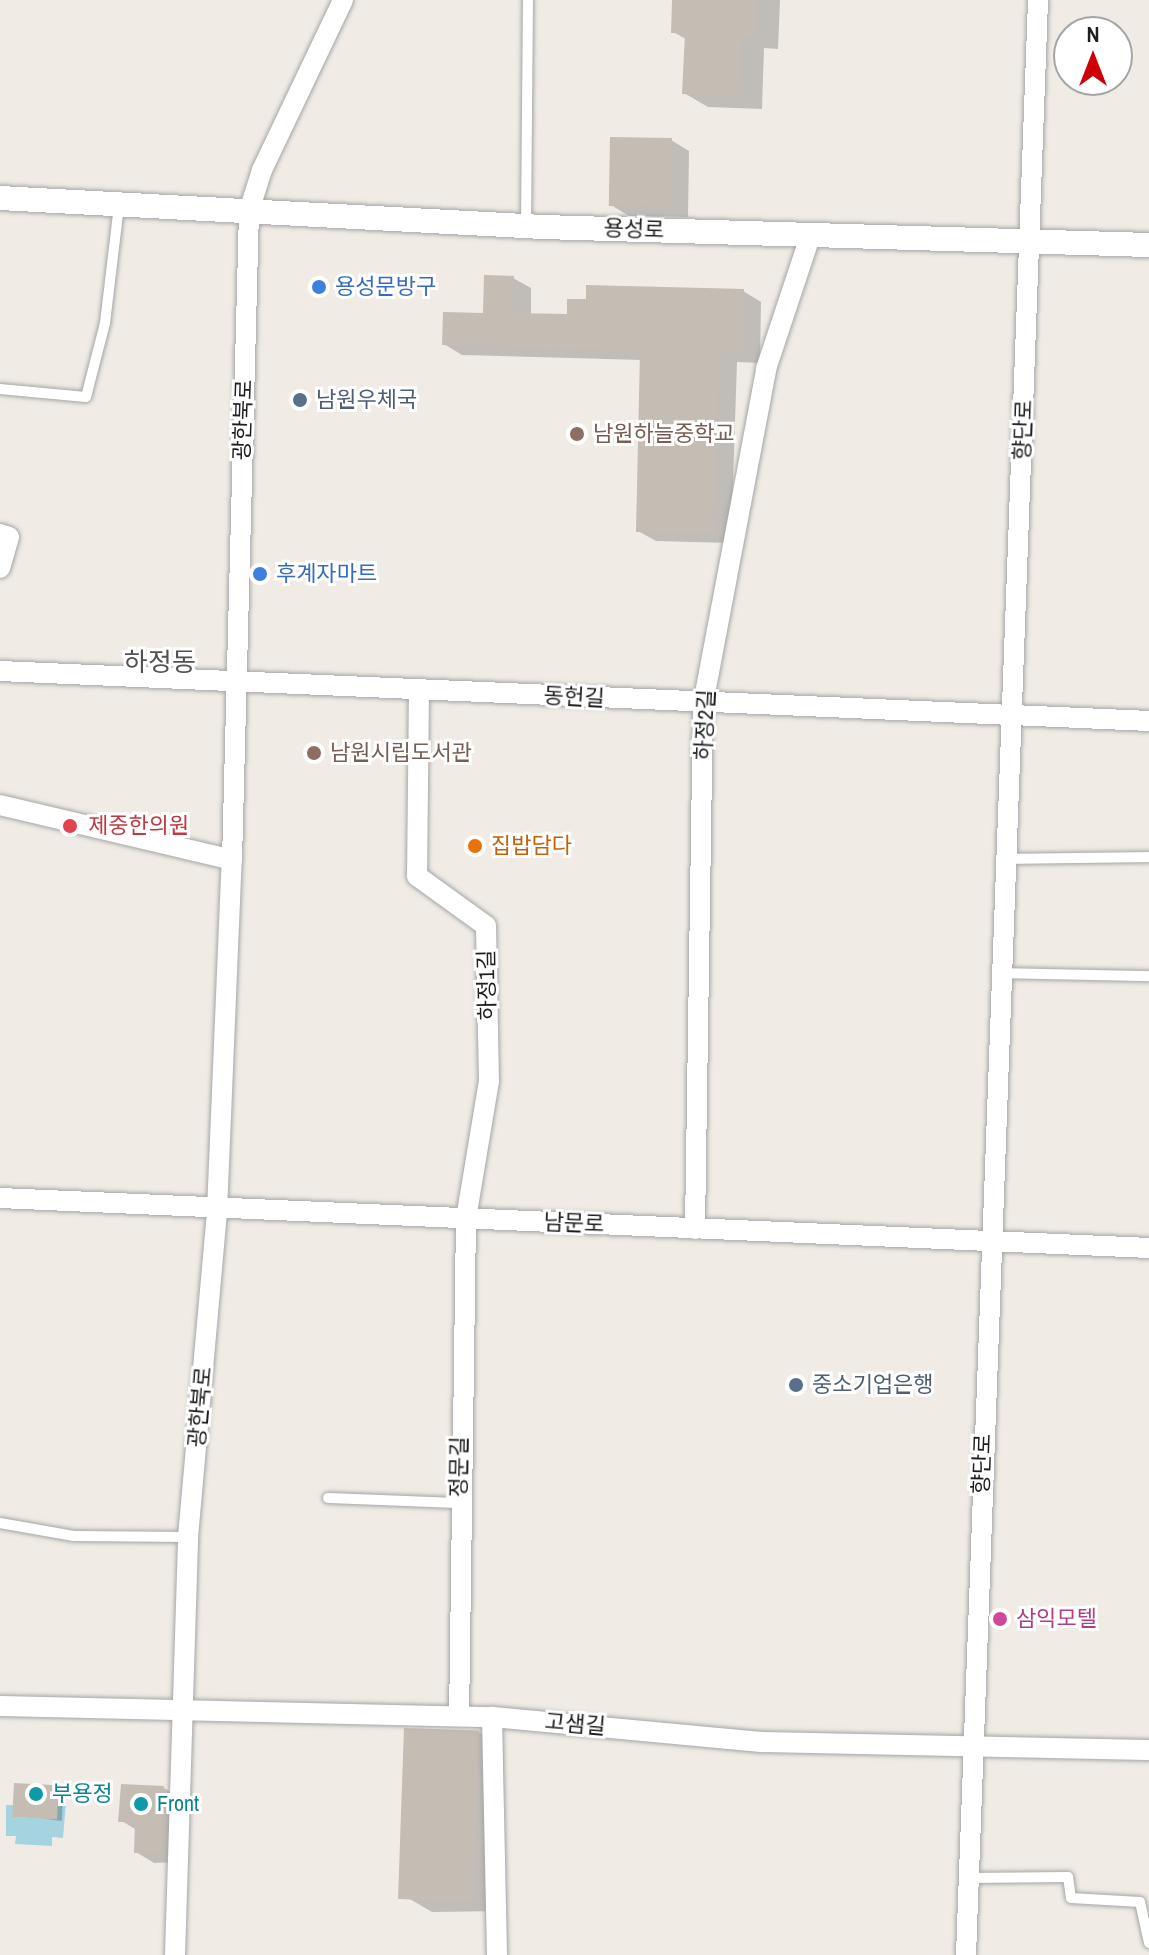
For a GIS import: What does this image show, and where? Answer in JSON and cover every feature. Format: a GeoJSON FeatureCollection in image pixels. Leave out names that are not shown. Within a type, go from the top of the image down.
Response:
{"type":"FeatureCollection","features":[{"type":"Feature","properties":{"kind":"street","name":"광한북로"},"geometry":{"type":"LineString","coordinates":[[175,1955],[188,1537],[217,1211],[232,860],[249,211],[262,170],[343,0]]}},
{"type":"Feature","properties":{"kind":"street","name":"향단로"},"geometry":{"type":"LineString","coordinates":[[966,1955],[971,1749],[1038,0]]}},
{"type":"Feature","properties":{"kind":"street","name":"용성로"},"geometry":{"type":"LineString","coordinates":[[0,198],[526,226],[1149,245]]}},
{"type":"Feature","properties":{"kind":"street","name":"하정2길"},"geometry":{"type":"LineString","coordinates":[[695,1229],[703,704],[766,369],[811,234]]}},
{"type":"Feature","properties":{"kind":"street"},"geometry":{"type":"LineString","coordinates":[[0,568],[5,535]]}},
{"type":"Feature","properties":{"kind":"street","name":"동헌길"},"geometry":{"type":"LineString","coordinates":[[0,671],[703,704],[1149,721]]}},
{"type":"Feature","properties":{"kind":"street","name":"하정1길"},"geometry":{"type":"LineString","coordinates":[[419,689],[417,876],[486,926],[489,1081],[466,1219]]}},
{"type":"Feature","properties":{"kind":"street"},"geometry":{"type":"LineString","coordinates":[[0,805],[232,860]]}},
{"type":"Feature","properties":{"kind":"street","name":"남문로"},"geometry":{"type":"LineString","coordinates":[[1,1195],[217,1211],[1149,1248]]}},
{"type":"Feature","properties":{"kind":"street","name":"정문길"},"geometry":{"type":"LineString","coordinates":[[459,1715],[458,1503],[466,1219]]}},
{"type":"Feature","properties":{"kind":"street","name":"고샘길"},"geometry":{"type":"LineString","coordinates":[[0,1706],[459,1715],[762,1742],[971,1749],[1149,1750]]}},
{"type":"Feature","properties":{"kind":"street"},"geometry":{"type":"LineString","coordinates":[[492,1717],[497,1955]]}},
{"type":"Feature","properties":{"kind":"lane"},"geometry":{"type":"LineString","coordinates":[[526,226],[528,0]]}},
{"type":"Feature","properties":{"kind":"lane"},"geometry":{"type":"LineString","coordinates":[[0,389],[25,395],[86,397],[105,323],[119,203]]}},
{"type":"Feature","properties":{"kind":"lane"},"geometry":{"type":"LineString","coordinates":[[1005,859],[1149,857]]}},
{"type":"Feature","properties":{"kind":"lane"},"geometry":{"type":"LineString","coordinates":[[1001,973],[1149,976]]}},
{"type":"Feature","properties":{"kind":"lane"},"geometry":{"type":"LineString","coordinates":[[328,1498],[458,1503]]}},
{"type":"Feature","properties":{"kind":"lane"},"geometry":{"type":"LineString","coordinates":[[0,1523],[74,1536],[188,1537]]}},
{"type":"Feature","properties":{"kind":"lane"},"geometry":{"type":"LineString","coordinates":[[968,1878],[1068,1877],[1071,1898],[1140,1902],[1149,1943]]}},
{"type":"Feature","properties":{"kind":"water"},"geometry":{"type":"Polygon","coordinates":[[[66,1802],[63,1838],[52,1837],[52,1846],[15,1844],[16,1836],[6,1836],[6,1805],[14,1805],[14,1817],[57,1819],[58,1803],[66,1802]]]}},
{"type":"Feature","properties":{"kind":"building"},"geometry":{"type":"Polygon","coordinates":[[[672,0],[756,0],[755,36],[741,36],[738,96],[682,94],[685,33],[671,33],[672,0]]]}},
{"type":"Feature","properties":{"kind":"building"},"geometry":{"type":"Polygon","coordinates":[[[610,137],[672,138],[671,207],[609,206],[610,137]]]}},
{"type":"Feature","properties":{"kind":"building"},"geometry":{"type":"Polygon","coordinates":[[[484,275],[514,276],[513,313],[567,314],[567,299],[586,299],[586,285],[744,289],[742,354],[719,353],[714,534],[636,532],[640,351],[442,345],[443,312],[483,313],[484,275]]]}},
{"type":"Feature","properties":{"kind":"building"},"geometry":{"type":"Polygon","coordinates":[[[404,1728],[479,1731],[473,1902],[398,1899],[404,1728]]]}},
{"type":"Feature","properties":{"kind":"building","name":"부용정"},"geometry":{"type":"Polygon","coordinates":[[[14,1783],[58,1785],[56,1819],[12,1817],[14,1783]]]}},
{"type":"Feature","properties":{"kind":"building","name":"Front"},"geometry":{"type":"Polygon","coordinates":[[[121,1784],[164,1786],[162,1853],[134,1853],[135,1822],[118,1822],[121,1784]]]}},
{"type":"Feature","properties":{"kind":"place","name":"용성문방구"},"geometry":{"type":"Point","coordinates":[319,287]}},
{"type":"Feature","properties":{"kind":"place","name":"남원우체국"},"geometry":{"type":"Point","coordinates":[300,400]}},
{"type":"Feature","properties":{"kind":"place","name":"남원하늘중학교"},"geometry":{"type":"Point","coordinates":[577,434]}},
{"type":"Feature","properties":{"kind":"place","name":"후계자마트"},"geometry":{"type":"Point","coordinates":[260,574]}},
{"type":"Feature","properties":{"kind":"place","name":"남원시립도서관"},"geometry":{"type":"Point","coordinates":[314,753]}},
{"type":"Feature","properties":{"kind":"place","name":"제중한의원"},"geometry":{"type":"Point","coordinates":[70,826]}},
{"type":"Feature","properties":{"kind":"place","name":"집밥담다"},"geometry":{"type":"Point","coordinates":[475,846]}},
{"type":"Feature","properties":{"kind":"place","name":"중소기업은행"},"geometry":{"type":"Point","coordinates":[796,1385]}},
{"type":"Feature","properties":{"kind":"place","name":"삼익모텔"},"geometry":{"type":"Point","coordinates":[1000,1619]}},
{"type":"Feature","properties":{"kind":"place","name":"부용정"},"geometry":{"type":"Point","coordinates":[36,1794]}},
{"type":"Feature","properties":{"kind":"place","name":"Front"},"geometry":{"type":"Point","coordinates":[141,1804]}},
{"type":"Feature","properties":{"kind":"district","name":"하정동"},"geometry":{"type":"Point","coordinates":[160,662]}}]}
